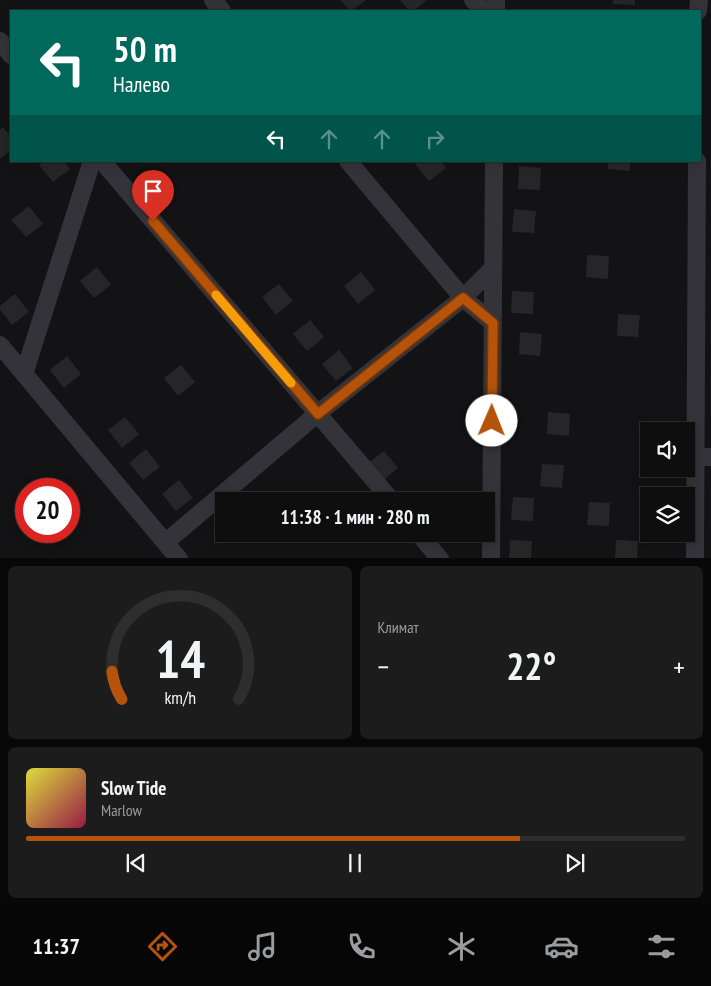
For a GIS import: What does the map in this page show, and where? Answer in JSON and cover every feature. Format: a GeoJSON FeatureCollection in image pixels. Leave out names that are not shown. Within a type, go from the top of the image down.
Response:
{"type":"FeatureCollection","features":[{"type":"Feature","properties":{"kind":"lane"},"geometry":{"type":"LineString","coordinates":[[213,0],[221,10]]}},
{"type":"Feature","properties":{"kind":"lane"},"geometry":{"type":"LineString","coordinates":[[473,0],[483,10]]}},
{"type":"Feature","properties":{"kind":"lane"},"geometry":{"type":"LineString","coordinates":[[0,41],[10,54]]}},
{"type":"Feature","properties":{"kind":"lane"},"geometry":{"type":"LineString","coordinates":[[24,374],[92,162]]}},
{"type":"Feature","properties":{"kind":"lane"},"geometry":{"type":"LineString","coordinates":[[103,162],[384,492]]}},
{"type":"Feature","properties":{"kind":"lane"},"geometry":{"type":"LineString","coordinates":[[349,162],[463,298],[493,323]]}},
{"type":"Feature","properties":{"kind":"lane"},"geometry":{"type":"LineString","coordinates":[[491,558],[494,162]]}},
{"type":"Feature","properties":{"kind":"lane"},"geometry":{"type":"LineString","coordinates":[[695,558],[703,457],[698,162]]}},
{"type":"Feature","properties":{"kind":"lane"},"geometry":{"type":"LineString","coordinates":[[166,542],[318,414],[463,298],[494,268]]}},
{"type":"Feature","properties":{"kind":"lane"},"geometry":{"type":"LineString","coordinates":[[0,346],[179,558]]}},
{"type":"Feature","properties":{"kind":"lane"},"geometry":{"type":"LineString","coordinates":[[426,542],[440,558]]}},
{"type":"Feature","properties":{"kind":"building"},"geometry":{"type":"Polygon","coordinates":[[[340,0],[366,0],[352,10],[340,0]]]}},
{"type":"Feature","properties":{"kind":"building"},"geometry":{"type":"Polygon","coordinates":[[[400,0],[427,0],[415,10],[408,10],[400,0]]]}},
{"type":"Feature","properties":{"kind":"building"},"geometry":{"type":"Polygon","coordinates":[[[613,0],[635,0],[635,5],[613,4],[613,0]]]}},
{"type":"Feature","properties":{"kind":"building"},"geometry":{"type":"Polygon","coordinates":[[[3,127],[10,136],[10,151],[0,159],[0,130],[3,127]]]}},
{"type":"Feature","properties":{"kind":"building"},"geometry":{"type":"Polygon","coordinates":[[[42,162],[65,162],[70,169],[53,182],[39,165],[42,162]]]}},
{"type":"Feature","properties":{"kind":"building"},"geometry":{"type":"Polygon","coordinates":[[[417,162],[442,162],[446,168],[429,181],[415,164],[417,162]]]}},
{"type":"Feature","properties":{"kind":"building"},"geometry":{"type":"Polygon","coordinates":[[[608,162],[630,162],[630,171],[608,169],[608,162]]]}},
{"type":"Feature","properties":{"kind":"building"},"geometry":{"type":"Polygon","coordinates":[[[519,166],[541,168],[540,190],[518,189],[519,166]]]}},
{"type":"Feature","properties":{"kind":"building"},"geometry":{"type":"Polygon","coordinates":[[[29,206],[43,224],[26,237],[11,220],[29,206]]]}},
{"type":"Feature","properties":{"kind":"building"},"geometry":{"type":"Polygon","coordinates":[[[514,209],[536,211],[534,233],[512,232],[514,209]]]}},
{"type":"Feature","properties":{"kind":"building"},"geometry":{"type":"Polygon","coordinates":[[[587,255],[609,256],[608,279],[586,277],[587,255]]]}},
{"type":"Feature","properties":{"kind":"building"},"geometry":{"type":"Polygon","coordinates":[[[97,267],[111,285],[94,298],[80,281],[97,267]]]}},
{"type":"Feature","properties":{"kind":"building"},"geometry":{"type":"Polygon","coordinates":[[[361,272],[375,290],[358,304],[344,286],[361,272]]]}},
{"type":"Feature","properties":{"kind":"building"},"geometry":{"type":"Polygon","coordinates":[[[279,284],[293,301],[276,315],[262,297],[279,284]]]}},
{"type":"Feature","properties":{"kind":"building"},"geometry":{"type":"Polygon","coordinates":[[[512,291],[534,292],[533,314],[511,313],[512,291]]]}},
{"type":"Feature","properties":{"kind":"building"},"geometry":{"type":"Polygon","coordinates":[[[15,294],[29,312],[12,325],[0,310],[0,306],[15,294]]]}},
{"type":"Feature","properties":{"kind":"building"},"geometry":{"type":"Polygon","coordinates":[[[618,314],[640,315],[638,337],[617,336],[618,314]]]}},
{"type":"Feature","properties":{"kind":"building"},"geometry":{"type":"Polygon","coordinates":[[[310,320],[324,337],[307,351],[293,334],[310,320]]]}},
{"type":"Feature","properties":{"kind":"building"},"geometry":{"type":"Polygon","coordinates":[[[520,332],[542,334],[540,356],[519,354],[520,332]]]}},
{"type":"Feature","properties":{"kind":"building"},"geometry":{"type":"Polygon","coordinates":[[[339,350],[353,368],[336,381],[322,364],[339,350]]]}},
{"type":"Feature","properties":{"kind":"building"},"geometry":{"type":"Polygon","coordinates":[[[67,356],[81,374],[64,388],[50,370],[67,356]]]}},
{"type":"Feature","properties":{"kind":"building"},"geometry":{"type":"Polygon","coordinates":[[[181,365],[195,382],[178,396],[164,378],[181,365]]]}},
{"type":"Feature","properties":{"kind":"building"},"geometry":{"type":"Polygon","coordinates":[[[548,412],[570,414],[569,436],[547,434],[548,412]]]}},
{"type":"Feature","properties":{"kind":"building"},"geometry":{"type":"Polygon","coordinates":[[[125,417],[139,434],[122,448],[108,430],[125,417]]]}},
{"type":"Feature","properties":{"kind":"building"},"geometry":{"type":"Polygon","coordinates":[[[146,449],[160,467],[143,480],[129,463],[146,449]]]}},
{"type":"Feature","properties":{"kind":"building"},"geometry":{"type":"Polygon","coordinates":[[[384,451],[398,468],[381,482],[367,464],[384,451]]]}},
{"type":"Feature","properties":{"kind":"building"},"geometry":{"type":"Polygon","coordinates":[[[542,464],[564,465],[562,488],[540,486],[542,464]]]}},
{"type":"Feature","properties":{"kind":"building"},"geometry":{"type":"Polygon","coordinates":[[[179,480],[193,498],[176,511],[162,494],[179,480]]]}},
{"type":"Feature","properties":{"kind":"building"},"geometry":{"type":"Polygon","coordinates":[[[513,497],[534,498],[533,521],[511,520],[513,497]]]}},
{"type":"Feature","properties":{"kind":"building"},"geometry":{"type":"Polygon","coordinates":[[[589,502],[610,503],[609,526],[587,525],[589,502]]]}},
{"type":"Feature","properties":{"kind":"building"},"geometry":{"type":"Polygon","coordinates":[[[510,540],[532,541],[531,558],[509,558],[510,540]]]}},
{"type":"Feature","properties":{"kind":"building"},"geometry":{"type":"Polygon","coordinates":[[[616,540],[638,541],[637,558],[615,558],[616,540]]]}},
{"type":"Feature","properties":{"kind":"slow traffic"},"geometry":{"type":"LineString","coordinates":[[216,295],[291,383]]}},
{"type":"Feature","properties":{"kind":"route"},"geometry":{"type":"LineString","coordinates":[[153,221],[318,414],[463,298],[493,323],[492,421]]}}]}
